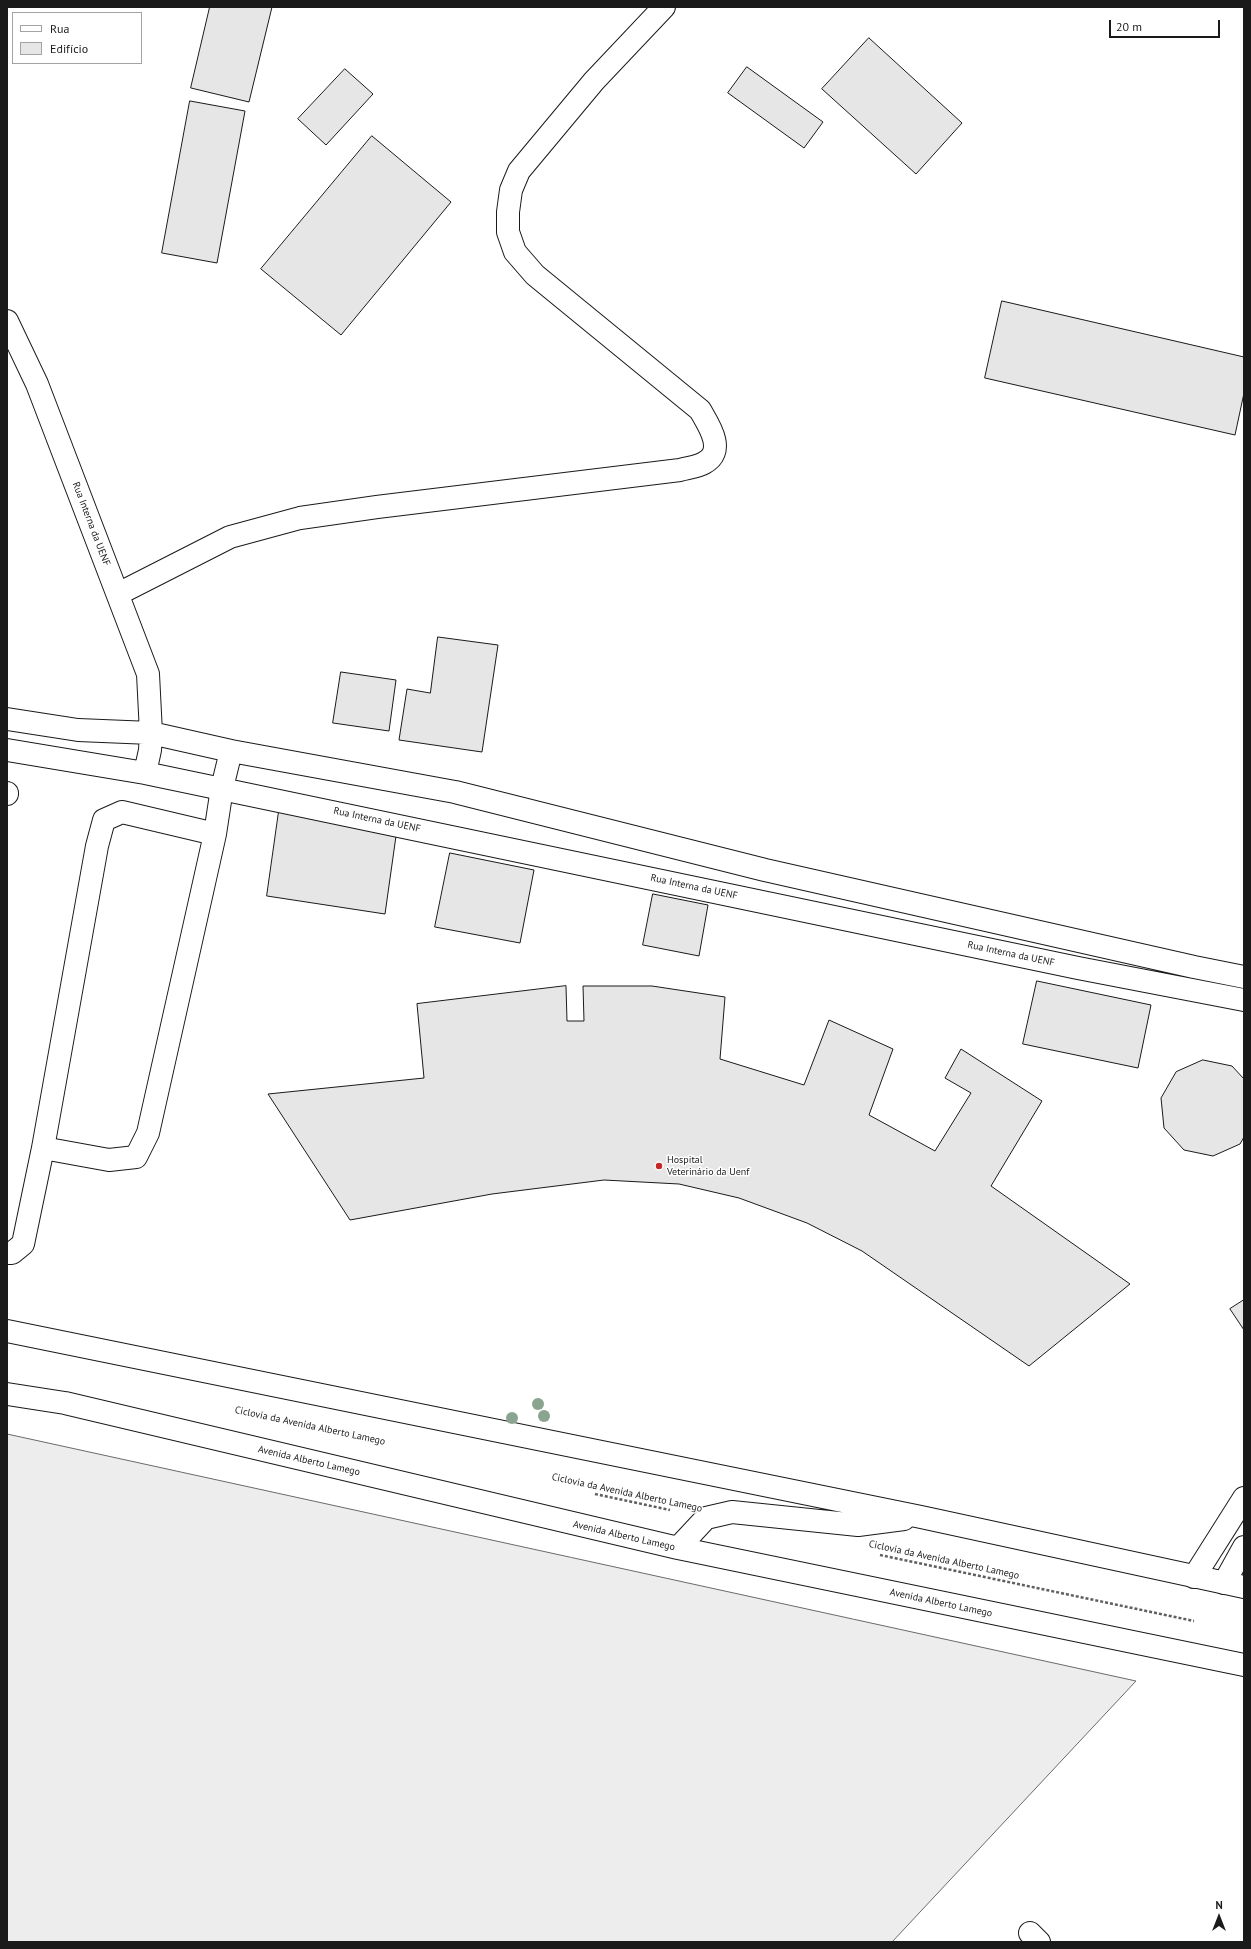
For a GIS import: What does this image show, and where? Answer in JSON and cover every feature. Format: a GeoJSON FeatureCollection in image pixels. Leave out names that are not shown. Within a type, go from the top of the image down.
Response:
{"type":"FeatureCollection","features":[{"type":"Feature","properties":{"kind":"main road"},"geometry":{"type":"LineString","coordinates":[[118,594],[230,537],[300,518],[377,506],[680,470],[704,463],[710,459],[715,442],[713,432],[700,410],[534,275],[515,252],[508,232],[508,212],[511,190],[519,171],[594,81],[664,7]]}},
{"type":"Feature","properties":{"kind":"main road","name":"Rua Interna da UENF"},"geometry":{"type":"LineString","coordinates":[[7,321],[37,384],[148,674],[151,733],[150,750],[145,772]]}},
{"type":"Feature","properties":{"kind":"main road"},"geometry":{"type":"LineString","coordinates":[[7,720],[78,730],[151,733],[231,751],[455,792],[765,870],[1194,967],[1244,976]]}},
{"type":"Feature","properties":{"kind":"main road","name":"Rua Interna da UENF"},"geometry":{"type":"LineString","coordinates":[[7,750],[145,772],[1078,968],[1244,1000]]}},
{"type":"Feature","properties":{"kind":"main road"},"geometry":{"type":"LineString","coordinates":[[43,1148],[109,1160],[136,1157],[148,1133],[216,834],[222,788],[231,751]]}},
{"type":"Feature","properties":{"kind":"main road"},"geometry":{"type":"LineString","coordinates":[[7,1253],[12,1253],[23,1244],[43,1148],[97,846],[104,820],[122,812],[216,834]]}},
{"type":"Feature","properties":{"kind":"main road"},"geometry":{"type":"LineString","coordinates":[[7,1331],[921,1517],[1234,1585],[1244,1548]]}},
{"type":"Feature","properties":{"kind":"main road","name":"Avenida Alberto Lamego"},"geometry":{"type":"LineString","coordinates":[[7,1394],[65,1403],[678,1548],[1244,1665]]}},
{"type":"Feature","properties":{"kind":"main road"},"geometry":{"type":"LineString","coordinates":[[1194,1577],[1244,1498]]}},
{"type":"Feature","properties":{"kind":"main road"},"geometry":{"type":"LineString","coordinates":[[678,1548],[706,1518],[732,1512],[756,1513],[858,1525],[921,1517]]}},
{"type":"Feature","properties":{"kind":"path","name":"Ciclovia da Avenida Alberto Lamego"},"geometry":{"type":"LineString","coordinates":[[590,1493],[706,1518]]}},
{"type":"Feature","properties":{"kind":"path","name":"Ciclovia da Avenida Alberto Lamego"},"geometry":{"type":"LineString","coordinates":[[878,1554],[1197,1622]]}},
{"type":"Feature","properties":{"kind":"shaded area"},"geometry":{"type":"Polygon","coordinates":[[[7,1434],[1136,1681],[892,1942],[7,1942],[7,1434]]]}},
{"type":"Feature","properties":{"kind":"building"},"geometry":{"type":"Polygon","coordinates":[[[210,7],[272,7],[249,102],[191,88],[210,7]]]}},
{"type":"Feature","properties":{"kind":"building"},"geometry":{"type":"Polygon","coordinates":[[[869,38],[962,123],[916,174],[822,89],[869,38]]]}},
{"type":"Feature","properties":{"kind":"building"},"geometry":{"type":"Polygon","coordinates":[[[747,67],[823,122],[804,148],[728,93],[747,67]]]}},
{"type":"Feature","properties":{"kind":"building"},"geometry":{"type":"Polygon","coordinates":[[[345,69],[373,94],[326,145],[298,119],[345,69]]]}},
{"type":"Feature","properties":{"kind":"building"},"geometry":{"type":"Polygon","coordinates":[[[190,101],[245,111],[217,263],[162,253],[190,101]]]}},
{"type":"Feature","properties":{"kind":"building"},"geometry":{"type":"Polygon","coordinates":[[[372,136],[451,202],[341,335],[261,269],[372,136]]]}},
{"type":"Feature","properties":{"kind":"building"},"geometry":{"type":"Polygon","coordinates":[[[1002,301],[1244,357],[1244,393],[1235,435],[985,378],[1002,301]]]}},
{"type":"Feature","properties":{"kind":"building"},"geometry":{"type":"Polygon","coordinates":[[[438,637],[498,645],[482,752],[399,740],[407,689],[430,693],[438,637]]]}},
{"type":"Feature","properties":{"kind":"building"},"geometry":{"type":"Polygon","coordinates":[[[341,672],[396,680],[389,731],[333,723],[341,672]]]}},
{"type":"Feature","properties":{"kind":"building"},"geometry":{"type":"Polygon","coordinates":[[[279,811],[397,829],[385,914],[267,896],[279,811]]]}},
{"type":"Feature","properties":{"kind":"building"},"geometry":{"type":"Polygon","coordinates":[[[450,853],[534,870],[520,943],[435,927],[450,853]]]}},
{"type":"Feature","properties":{"kind":"building"},"geometry":{"type":"Polygon","coordinates":[[[653,894],[708,905],[699,956],[643,945],[653,894]]]}},
{"type":"Feature","properties":{"kind":"building"},"geometry":{"type":"Polygon","coordinates":[[[1037,981],[1151,1005],[1138,1068],[1023,1044],[1037,981]]]}},
{"type":"Feature","properties":{"kind":"building","name":"Hospital Veterinário da Uenf"},"geometry":{"type":"Polygon","coordinates":[[[566,986],[567,1021],[584,1021],[583,986],[652,986],[725,997],[720,1059],[804,1085],[829,1020],[893,1049],[869,1115],[935,1151],[971,1093],[945,1078],[961,1049],[1042,1101],[991,1186],[1130,1284],[1029,1366],[862,1251],[807,1223],[739,1198],[679,1184],[604,1180],[492,1194],[350,1220],[268,1094],[424,1078],[417,1004],[566,986]]]}},
{"type":"Feature","properties":{"kind":"building"},"geometry":{"type":"Polygon","coordinates":[[[1203,1060],[1232,1066],[1244,1079],[1244,1137],[1240,1144],[1213,1156],[1184,1150],[1164,1128],[1161,1098],[1176,1072],[1203,1060]]]}},
{"type":"Feature","properties":{"kind":"building"},"geometry":{"type":"Polygon","coordinates":[[[1244,1300],[1244,1330],[1230,1309],[1244,1300]]]}},
{"type":"Feature","properties":{"kind":"place","name":"Hospital Veterinário da Uenf"},"geometry":{"type":"Point","coordinates":[659,1166]}}]}
